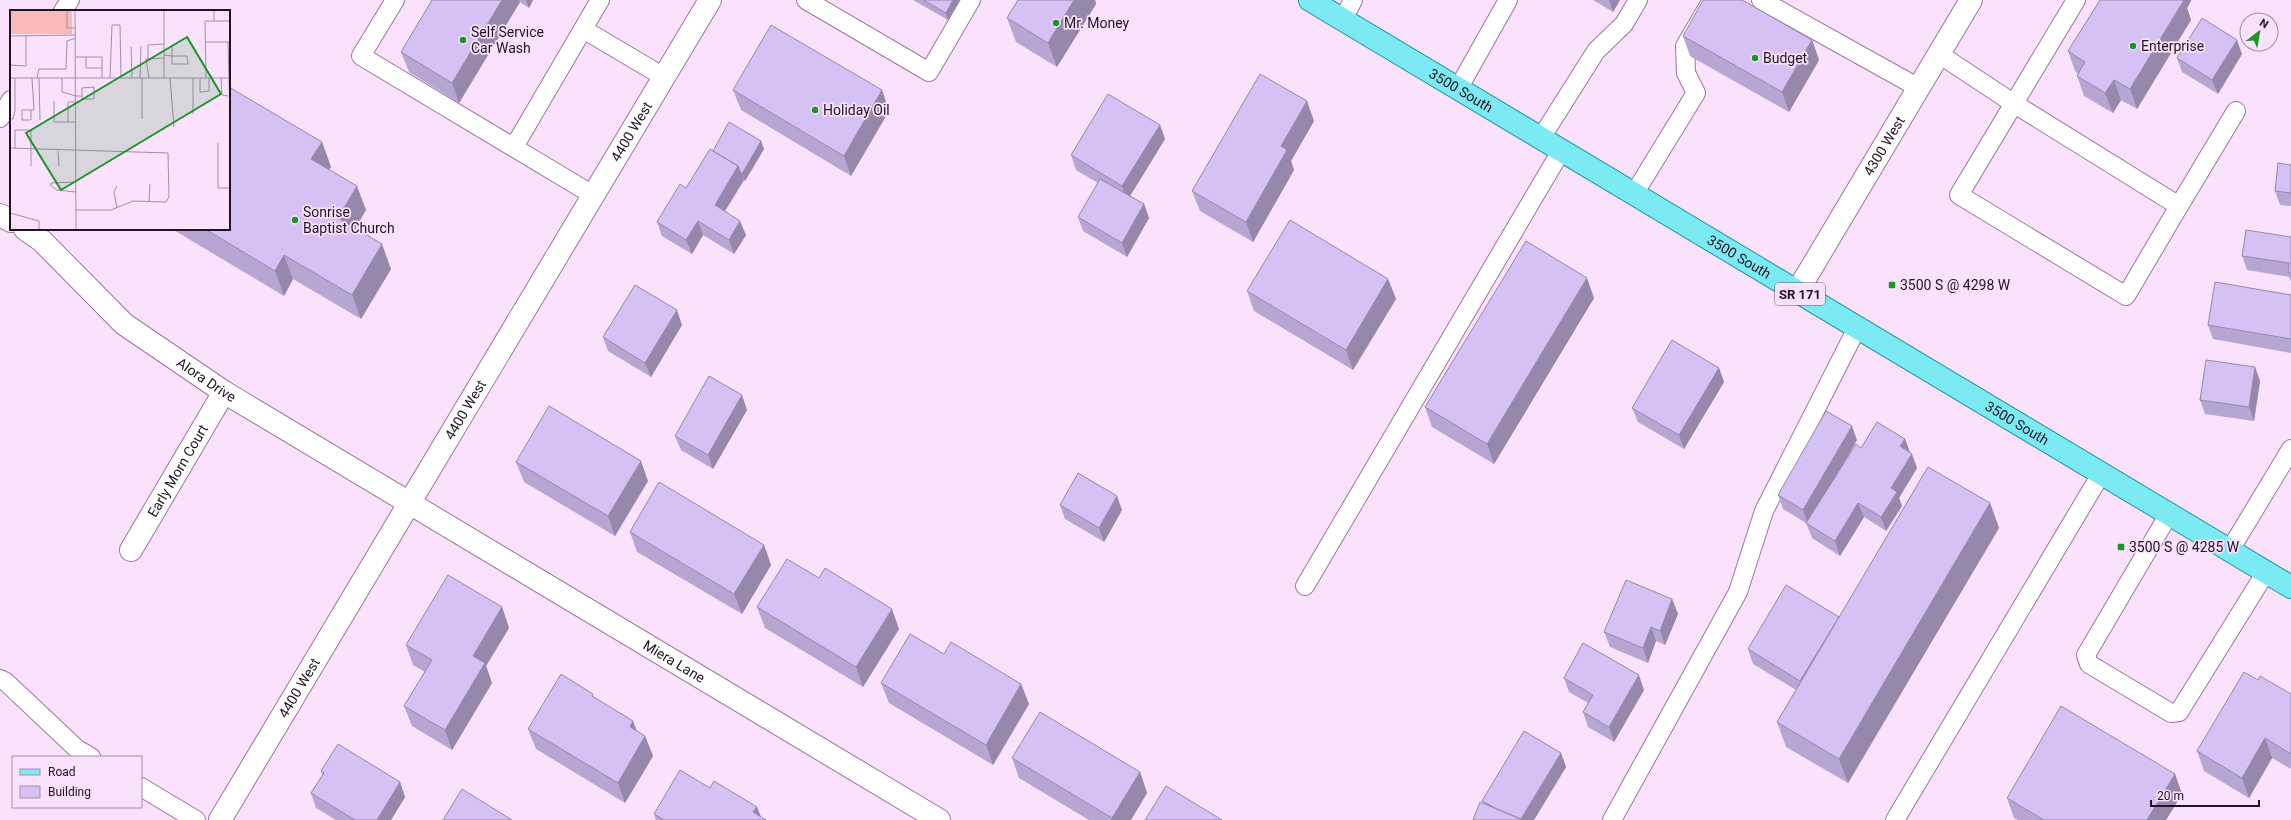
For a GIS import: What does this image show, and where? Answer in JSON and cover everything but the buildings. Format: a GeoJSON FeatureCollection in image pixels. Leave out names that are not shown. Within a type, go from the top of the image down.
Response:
{"type":"FeatureCollection","features":[{"type":"Feature","properties":{"kind":"main road","name":"3500 South"},"geometry":{"type":"LineString","coordinates":[[1310,0],[2291,587]]}},
{"type":"Feature","properties":{"kind":"street","name":"4400 West"},"geometry":{"type":"LineString","coordinates":[[220,820],[710,0]]}},
{"type":"Feature","properties":{"kind":"street","name":"4300 West"},"geometry":{"type":"LineString","coordinates":[[1797,292],[1971,0]]}},
{"type":"Feature","properties":{"kind":"street"},"geometry":{"type":"LineString","coordinates":[[0,215],[10,220]]}},
{"type":"Feature","properties":{"kind":"street","name":"Alora Drive"},"geometry":{"type":"LineString","coordinates":[[25,230],[47,246],[124,324],[224,392],[409,503]]}},
{"type":"Feature","properties":{"kind":"street","name":"Early Morn Court"},"geometry":{"type":"LineString","coordinates":[[131,550],[224,392]]}},
{"type":"Feature","properties":{"kind":"street","name":"Miera Lane"},"geometry":{"type":"LineString","coordinates":[[409,503],[939,820]]}},
{"type":"Feature","properties":{"kind":"lane"},"geometry":{"type":"LineString","coordinates":[[64,10],[70,0]]}},
{"type":"Feature","properties":{"kind":"lane"},"geometry":{"type":"LineString","coordinates":[[395,0],[361,56],[594,195]]}},
{"type":"Feature","properties":{"kind":"lane"},"geometry":{"type":"LineString","coordinates":[[514,147],[600,0]]}},
{"type":"Feature","properties":{"kind":"lane"},"geometry":{"type":"LineString","coordinates":[[806,0],[929,72],[971,0]]}},
{"type":"Feature","properties":{"kind":"lane"},"geometry":{"type":"LineString","coordinates":[[1343,19],[1353,0]]}},
{"type":"Feature","properties":{"kind":"lane"},"geometry":{"type":"LineString","coordinates":[[1458,88],[1508,0]]}},
{"type":"Feature","properties":{"kind":"lane"},"geometry":{"type":"LineString","coordinates":[[1540,138],[1596,51],[1624,24],[1638,0]]}},
{"type":"Feature","properties":{"kind":"lane"},"geometry":{"type":"LineString","coordinates":[[1634,194],[1696,93],[1686,73],[1685,46],[1712,0]]}},
{"type":"Feature","properties":{"kind":"lane"},"geometry":{"type":"LineString","coordinates":[[1761,0],[1919,88]]}},
{"type":"Feature","properties":{"kind":"lane"},"geometry":{"type":"LineString","coordinates":[[2076,0],[2013,103],[1959,196],[2126,296],[2236,111]]}},
{"type":"Feature","properties":{"kind":"lane"},"geometry":{"type":"LineString","coordinates":[[583,29],[664,77]]}},
{"type":"Feature","properties":{"kind":"lane"},"geometry":{"type":"LineString","coordinates":[[1939,54],[2013,103],[2179,206]]}},
{"type":"Feature","properties":{"kind":"lane"},"geometry":{"type":"LineString","coordinates":[[0,118],[10,102]]}},
{"type":"Feature","properties":{"kind":"lane"},"geometry":{"type":"LineString","coordinates":[[1305,586],[1561,151]]}},
{"type":"Feature","properties":{"kind":"lane"},"geometry":{"type":"LineString","coordinates":[[1612,820],[1738,592],[1764,511],[1857,328]]}},
{"type":"Feature","properties":{"kind":"lane"},"geometry":{"type":"LineString","coordinates":[[2230,550],[2291,448]]}},
{"type":"Feature","properties":{"kind":"lane"},"geometry":{"type":"LineString","coordinates":[[1895,820],[2101,474]]}},
{"type":"Feature","properties":{"kind":"lane"},"geometry":{"type":"LineString","coordinates":[[2169,514],[2086,655],[2089,664],[2171,713],[2179,712],[2266,572]]}},
{"type":"Feature","properties":{"kind":"lane"},"geometry":{"type":"LineString","coordinates":[[0,679],[6,682],[77,748],[89,756]]}},
{"type":"Feature","properties":{"kind":"lane"},"geometry":{"type":"LineString","coordinates":[[142,788],[196,820]]}},
{"type":"Feature","properties":{"kind":"place","name":"Mr. Money"},"geometry":{"type":"Point","coordinates":[1056,23]}},
{"type":"Feature","properties":{"kind":"place","name":"Self Service Car Wash"},"geometry":{"type":"Point","coordinates":[463,40]}},
{"type":"Feature","properties":{"kind":"place","name":"Enterprise"},"geometry":{"type":"Point","coordinates":[2133,46]}},
{"type":"Feature","properties":{"kind":"place","name":"Budget"},"geometry":{"type":"Point","coordinates":[1755,58]}},
{"type":"Feature","properties":{"kind":"place","name":"Holiday Oil"},"geometry":{"type":"Point","coordinates":[815,110]}},
{"type":"Feature","properties":{"kind":"place","name":"Sonrise Baptist Church"},"geometry":{"type":"Point","coordinates":[295,220]}},
{"type":"Feature","properties":{"kind":"place","name":"3500 S @ 4298 W"},"geometry":{"type":"Point","coordinates":[1892,285]}},
{"type":"Feature","properties":{"kind":"place","name":"3500 S @ 4285 W"},"geometry":{"type":"Point","coordinates":[2121,547]}}]}
